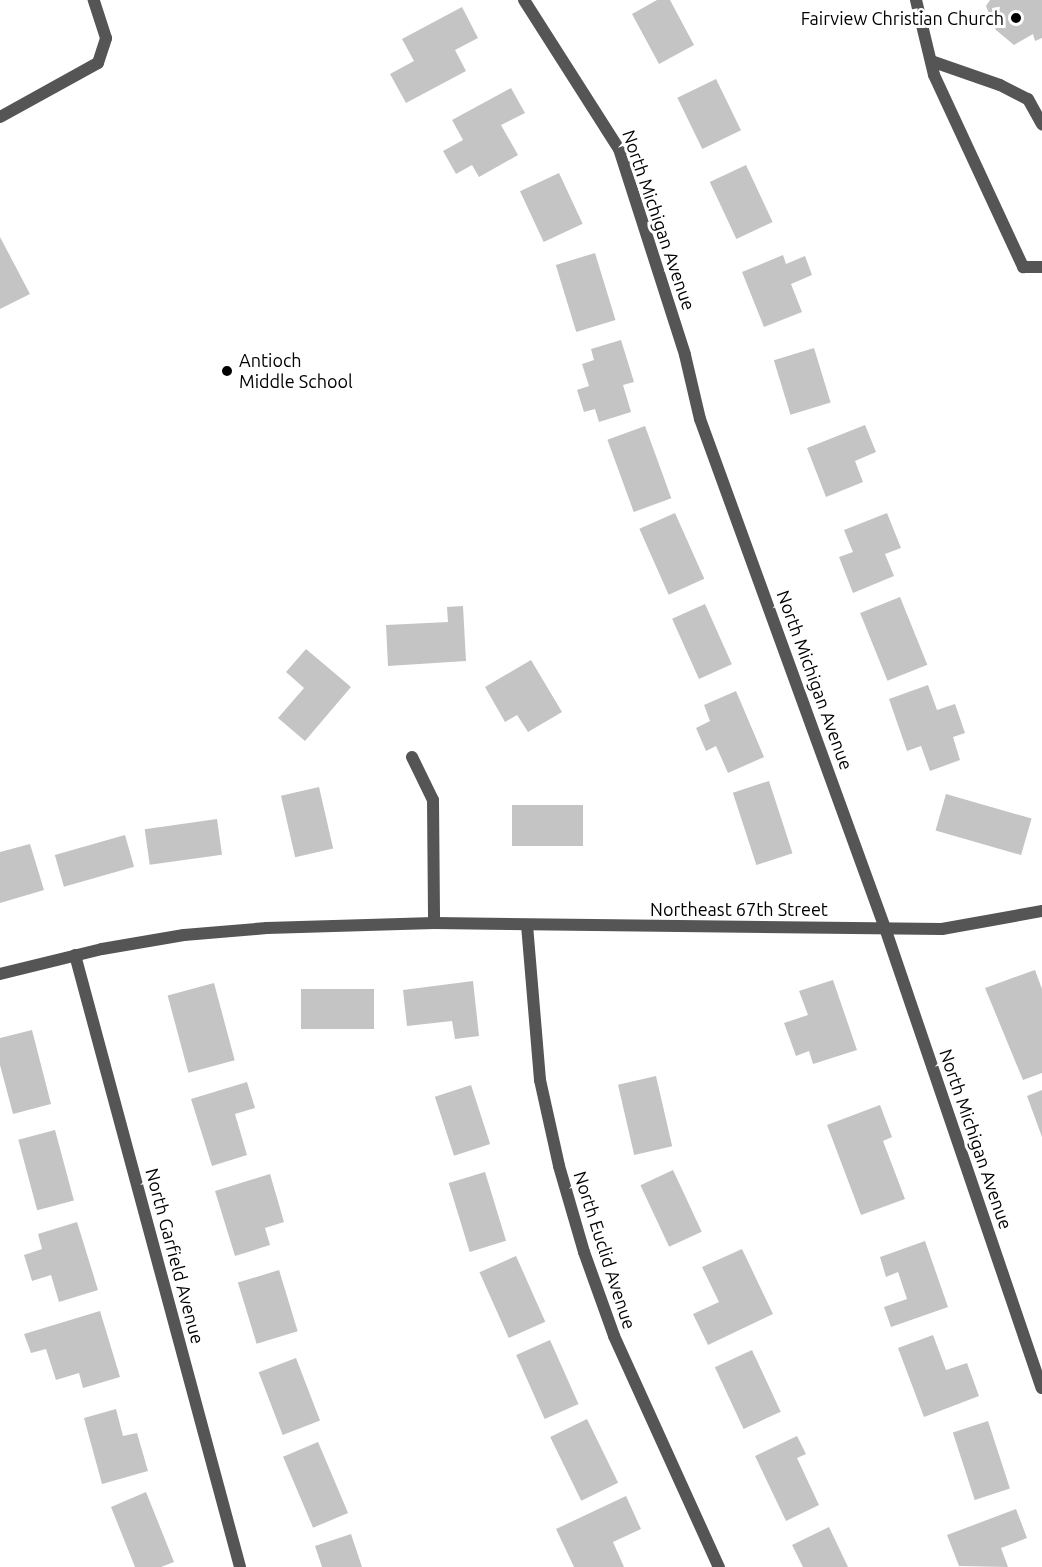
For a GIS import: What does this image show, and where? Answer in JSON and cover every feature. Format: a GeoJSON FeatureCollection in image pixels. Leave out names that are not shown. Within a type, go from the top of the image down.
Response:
{"type":"FeatureCollection","features":[{"type":"Feature","properties":{"kind":"street"},"geometry":{"type":"LineString","coordinates":[[0,117],[98,63],[106,38],[94,0]]}},
{"type":"Feature","properties":{"kind":"street","name":"North Michigan Avenue"},"geometry":{"type":"LineString","coordinates":[[524,0],[619,149],[685,355],[710,450],[885,928],[1042,1388]]}},
{"type":"Feature","properties":{"kind":"street"},"geometry":{"type":"LineString","coordinates":[[916,0],[931,61],[1023,267],[1042,267]]}},
{"type":"Feature","properties":{"kind":"street"},"geometry":{"type":"LineString","coordinates":[[931,61],[1000,84],[1028,99],[1042,124]]}},
{"type":"Feature","properties":{"kind":"street"},"geometry":{"type":"LineString","coordinates":[[412,757],[433,800],[434,923]]}},
{"type":"Feature","properties":{"kind":"street","name":"Northeast 67th Street"},"geometry":{"type":"LineString","coordinates":[[0,974],[75,955],[184,935],[267,928],[434,923],[942,929],[1042,911]]}},
{"type":"Feature","properties":{"kind":"street","name":"North Euclid Avenue"},"geometry":{"type":"LineString","coordinates":[[527,925],[540,1080],[559,1166],[584,1252],[614,1335],[719,1567]]}},
{"type":"Feature","properties":{"kind":"street","name":"North Garfield Avenue"},"geometry":{"type":"LineString","coordinates":[[75,955],[240,1567]]}},
{"type":"Feature","properties":{"kind":"building"},"geometry":{"type":"Polygon","coordinates":[[[657,0],[670,0],[694,45],[659,64],[632,14],[657,0]]]}},
{"type":"Feature","properties":{"kind":"building","name":"Fairview Christian Church"},"geometry":{"type":"Polygon","coordinates":[[[990,0],[1042,0],[1042,38],[1035,41],[1033,34],[1014,45],[996,30],[986,6],[990,0]]]}},
{"type":"Feature","properties":{"kind":"building"},"geometry":{"type":"Polygon","coordinates":[[[462,7],[478,38],[455,50],[466,71],[406,103],[390,74],[414,61],[402,39],[462,7]]]}},
{"type":"Feature","properties":{"kind":"building"},"geometry":{"type":"Polygon","coordinates":[[[716,79],[741,130],[702,149],[677,98],[716,79]]]}},
{"type":"Feature","properties":{"kind":"building"},"geometry":{"type":"Polygon","coordinates":[[[511,88],[525,113],[501,125],[518,155],[479,177],[472,165],[456,174],[443,151],[463,140],[452,120],[511,88]]]}},
{"type":"Feature","properties":{"kind":"building"},"geometry":{"type":"Polygon","coordinates":[[[746,165],[773,222],[736,239],[710,182],[746,165]]]}},
{"type":"Feature","properties":{"kind":"building"},"geometry":{"type":"Polygon","coordinates":[[[559,173],[583,224],[544,242],[520,191],[559,173]]]}},
{"type":"Feature","properties":{"kind":"building"},"geometry":{"type":"Polygon","coordinates":[[[0,237],[30,294],[0,309],[0,237]]]}},
{"type":"Feature","properties":{"kind":"building"},"geometry":{"type":"Polygon","coordinates":[[[595,253],[615,320],[576,332],[556,265],[595,253]]]}},
{"type":"Feature","properties":{"kind":"building"},"geometry":{"type":"Polygon","coordinates":[[[783,255],[786,264],[805,256],[812,275],[791,284],[802,312],[764,327],[742,272],[783,255]]]}},
{"type":"Feature","properties":{"kind":"building"},"geometry":{"type":"Polygon","coordinates":[[[621,340],[634,382],[623,385],[631,412],[599,422],[595,409],[584,412],[577,390],[589,386],[582,364],[594,360],[591,349],[621,340]]]}},
{"type":"Feature","properties":{"kind":"building"},"geometry":{"type":"Polygon","coordinates":[[[814,348],[831,403],[791,415],[774,360],[814,348]]]}},
{"type":"Feature","properties":{"kind":"building"},"geometry":{"type":"Polygon","coordinates":[[[865,425],[876,452],[855,461],[863,482],[826,497],[807,448],[865,425]]]}},
{"type":"Feature","properties":{"kind":"building"},"geometry":{"type":"Polygon","coordinates":[[[645,426],[671,498],[634,512],[607,440],[645,426]]]}},
{"type":"Feature","properties":{"kind":"building"},"geometry":{"type":"Polygon","coordinates":[[[675,513],[704,579],[669,595],[639,529],[675,513]]]}},
{"type":"Feature","properties":{"kind":"building"},"geometry":{"type":"Polygon","coordinates":[[[887,513],[901,548],[885,554],[894,576],[853,593],[839,557],[853,552],[844,530],[887,513]]]}},
{"type":"Feature","properties":{"kind":"building"},"geometry":{"type":"Polygon","coordinates":[[[900,597],[927,665],[887,681],[860,613],[900,597]]]}},
{"type":"Feature","properties":{"kind":"building"},"geometry":{"type":"Polygon","coordinates":[[[705,604],[732,664],[699,679],[672,619],[705,604]]]}},
{"type":"Feature","properties":{"kind":"building"},"geometry":{"type":"Polygon","coordinates":[[[463,606],[466,661],[388,666],[386,625],[448,622],[447,607],[463,606]]]}},
{"type":"Feature","properties":{"kind":"building"},"geometry":{"type":"Polygon","coordinates":[[[306,649],[351,687],[305,741],[278,718],[304,688],[286,672],[306,649]]]}},
{"type":"Feature","properties":{"kind":"building"},"geometry":{"type":"Polygon","coordinates":[[[531,660],[562,712],[528,732],[517,715],[505,722],[485,687],[531,660]]]}},
{"type":"Feature","properties":{"kind":"building"},"geometry":{"type":"Polygon","coordinates":[[[928,685],[937,710],[955,704],[965,733],[953,737],[960,760],[930,771],[921,746],[907,751],[889,699],[928,685]]]}},
{"type":"Feature","properties":{"kind":"building"},"geometry":{"type":"Polygon","coordinates":[[[736,691],[764,757],[728,773],[716,746],[706,751],[696,728],[710,721],[704,705],[736,691]]]}},
{"type":"Feature","properties":{"kind":"building"},"geometry":{"type":"Polygon","coordinates":[[[769,781],[792,853],[756,865],[733,793],[769,781]]]}},
{"type":"Feature","properties":{"kind":"building"},"geometry":{"type":"Polygon","coordinates":[[[319,787],[333,848],[295,857],[281,796],[319,787]]]}},
{"type":"Feature","properties":{"kind":"building"},"geometry":{"type":"Polygon","coordinates":[[[946,794],[1032,819],[1021,855],[936,831],[946,794]]]}},
{"type":"Feature","properties":{"kind":"building"},"geometry":{"type":"Polygon","coordinates":[[[512,805],[583,805],[583,846],[512,846],[512,805]]]}},
{"type":"Feature","properties":{"kind":"building"},"geometry":{"type":"Polygon","coordinates":[[[217,819],[222,855],[150,865],[145,829],[217,819]]]}},
{"type":"Feature","properties":{"kind":"building"},"geometry":{"type":"Polygon","coordinates":[[[125,835],[134,867],[64,887],[55,855],[125,835]]]}},
{"type":"Feature","properties":{"kind":"building"},"geometry":{"type":"Polygon","coordinates":[[[30,844],[44,890],[0,903],[0,852],[30,844]]]}},
{"type":"Feature","properties":{"kind":"building"},"geometry":{"type":"Polygon","coordinates":[[[1035,970],[1042,989],[1042,1073],[1023,1080],[985,988],[1035,970]]]}},
{"type":"Feature","properties":{"kind":"building"},"geometry":{"type":"Polygon","coordinates":[[[833,980],[857,1050],[813,1064],[809,1051],[796,1056],[784,1023],[808,1015],[799,991],[833,980]]]}},
{"type":"Feature","properties":{"kind":"building"},"geometry":{"type":"Polygon","coordinates":[[[473,981],[479,1036],[455,1039],[452,1021],[407,1026],[403,990],[473,981]]]}},
{"type":"Feature","properties":{"kind":"building"},"geometry":{"type":"Polygon","coordinates":[[[214,983],[235,1060],[188,1073],[168,995],[214,983]]]}},
{"type":"Feature","properties":{"kind":"building"},"geometry":{"type":"Polygon","coordinates":[[[301,989],[374,989],[374,1029],[301,1029],[301,989]]]}},
{"type":"Feature","properties":{"kind":"building"},"geometry":{"type":"Polygon","coordinates":[[[32,1030],[51,1104],[13,1114],[0,1065],[0,1038],[32,1030]]]}},
{"type":"Feature","properties":{"kind":"building"},"geometry":{"type":"Polygon","coordinates":[[[656,1076],[672,1146],[634,1155],[618,1085],[656,1076]]]}},
{"type":"Feature","properties":{"kind":"building"},"geometry":{"type":"Polygon","coordinates":[[[247,1082],[255,1108],[235,1114],[247,1155],[212,1166],[191,1099],[247,1082]]]}},
{"type":"Feature","properties":{"kind":"building"},"geometry":{"type":"Polygon","coordinates":[[[471,1085],[490,1144],[454,1156],[435,1097],[471,1085]]]}},
{"type":"Feature","properties":{"kind":"building"},"geometry":{"type":"Polygon","coordinates":[[[1042,1090],[1042,1137],[1027,1096],[1042,1090]]]}},
{"type":"Feature","properties":{"kind":"building"},"geometry":{"type":"Polygon","coordinates":[[[880,1105],[892,1137],[883,1141],[905,1199],[861,1215],[827,1125],[880,1105]]]}},
{"type":"Feature","properties":{"kind":"building"},"geometry":{"type":"Polygon","coordinates":[[[55,1130],[74,1201],[37,1210],[18,1140],[55,1130]]]}},
{"type":"Feature","properties":{"kind":"building"},"geometry":{"type":"Polygon","coordinates":[[[673,1170],[702,1232],[669,1247],[640,1185],[673,1170]]]}},
{"type":"Feature","properties":{"kind":"building"},"geometry":{"type":"Polygon","coordinates":[[[485,1172],[506,1241],[470,1252],[449,1183],[485,1172]]]}},
{"type":"Feature","properties":{"kind":"building"},"geometry":{"type":"Polygon","coordinates":[[[270,1174],[284,1222],[265,1228],[270,1245],[235,1256],[215,1191],[270,1174]]]}},
{"type":"Feature","properties":{"kind":"building"},"geometry":{"type":"Polygon","coordinates":[[[77,1222],[98,1290],[59,1302],[51,1275],[32,1281],[24,1255],[42,1249],[38,1234],[77,1222]]]}},
{"type":"Feature","properties":{"kind":"building"},"geometry":{"type":"Polygon","coordinates":[[[925,1241],[948,1307],[891,1327],[884,1307],[907,1299],[898,1272],[886,1277],[880,1257],[925,1241]]]}},
{"type":"Feature","properties":{"kind":"building"},"geometry":{"type":"Polygon","coordinates":[[[742,1249],[773,1314],[708,1345],[693,1314],[719,1302],[702,1267],[742,1249]]]}},
{"type":"Feature","properties":{"kind":"building"},"geometry":{"type":"Polygon","coordinates":[[[516,1256],[545,1322],[509,1338],[479,1272],[516,1256]]]}},
{"type":"Feature","properties":{"kind":"building"},"geometry":{"type":"Polygon","coordinates":[[[279,1270],[298,1331],[257,1344],[238,1283],[279,1270]]]}},
{"type":"Feature","properties":{"kind":"building"},"geometry":{"type":"Polygon","coordinates":[[[100,1311],[120,1377],[83,1388],[79,1373],[56,1380],[46,1349],[31,1353],[24,1334],[100,1311]]]}},
{"type":"Feature","properties":{"kind":"building"},"geometry":{"type":"Polygon","coordinates":[[[933,1335],[946,1370],[967,1363],[979,1396],[924,1417],[898,1348],[933,1335]]]}},
{"type":"Feature","properties":{"kind":"building"},"geometry":{"type":"Polygon","coordinates":[[[550,1340],[578,1404],[545,1419],[516,1355],[550,1340]]]}},
{"type":"Feature","properties":{"kind":"building"},"geometry":{"type":"Polygon","coordinates":[[[752,1350],[781,1412],[744,1429],[715,1367],[752,1350]]]}},
{"type":"Feature","properties":{"kind":"building"},"geometry":{"type":"Polygon","coordinates":[[[296,1358],[320,1421],[283,1435],[259,1372],[296,1358]]]}},
{"type":"Feature","properties":{"kind":"building"},"geometry":{"type":"Polygon","coordinates":[[[116,1409],[123,1436],[137,1433],[148,1471],[102,1484],[84,1418],[116,1409]]]}},
{"type":"Feature","properties":{"kind":"building"},"geometry":{"type":"Polygon","coordinates":[[[587,1419],[618,1483],[581,1501],[550,1437],[587,1419]]]}},
{"type":"Feature","properties":{"kind":"building"},"geometry":{"type":"Polygon","coordinates":[[[988,1421],[1010,1489],[975,1500],[953,1432],[988,1421]]]}},
{"type":"Feature","properties":{"kind":"building"},"geometry":{"type":"Polygon","coordinates":[[[797,1436],[806,1454],[797,1458],[819,1505],[786,1521],[755,1456],[797,1436]]]}},
{"type":"Feature","properties":{"kind":"building"},"geometry":{"type":"Polygon","coordinates":[[[318,1442],[348,1513],[313,1528],[283,1457],[318,1442]]]}},
{"type":"Feature","properties":{"kind":"building"},"geometry":{"type":"Polygon","coordinates":[[[146,1492],[174,1562],[161,1567],[135,1567],[111,1507],[146,1492]]]}},
{"type":"Feature","properties":{"kind":"building"},"geometry":{"type":"Polygon","coordinates":[[[626,1496],[641,1529],[613,1542],[624,1567],[574,1567],[556,1529],[626,1496]]]}},
{"type":"Feature","properties":{"kind":"building"},"geometry":{"type":"Polygon","coordinates":[[[1016,1509],[1027,1538],[1001,1548],[1008,1567],[959,1566],[947,1535],[1016,1509]]]}},
{"type":"Feature","properties":{"kind":"building"},"geometry":{"type":"Polygon","coordinates":[[[829,1527],[848,1567],[803,1567],[792,1545],[829,1527]]]}},
{"type":"Feature","properties":{"kind":"building"},"geometry":{"type":"Polygon","coordinates":[[[351,1534],[362,1567],[322,1567],[315,1546],[351,1534]]]}},
{"type":"Feature","properties":{"kind":"place","name":"Fairview Christian Church"},"geometry":{"type":"Point","coordinates":[1016,18]}},
{"type":"Feature","properties":{"kind":"place","name":"Antioch Middle School"},"geometry":{"type":"Point","coordinates":[227,371]}}]}
